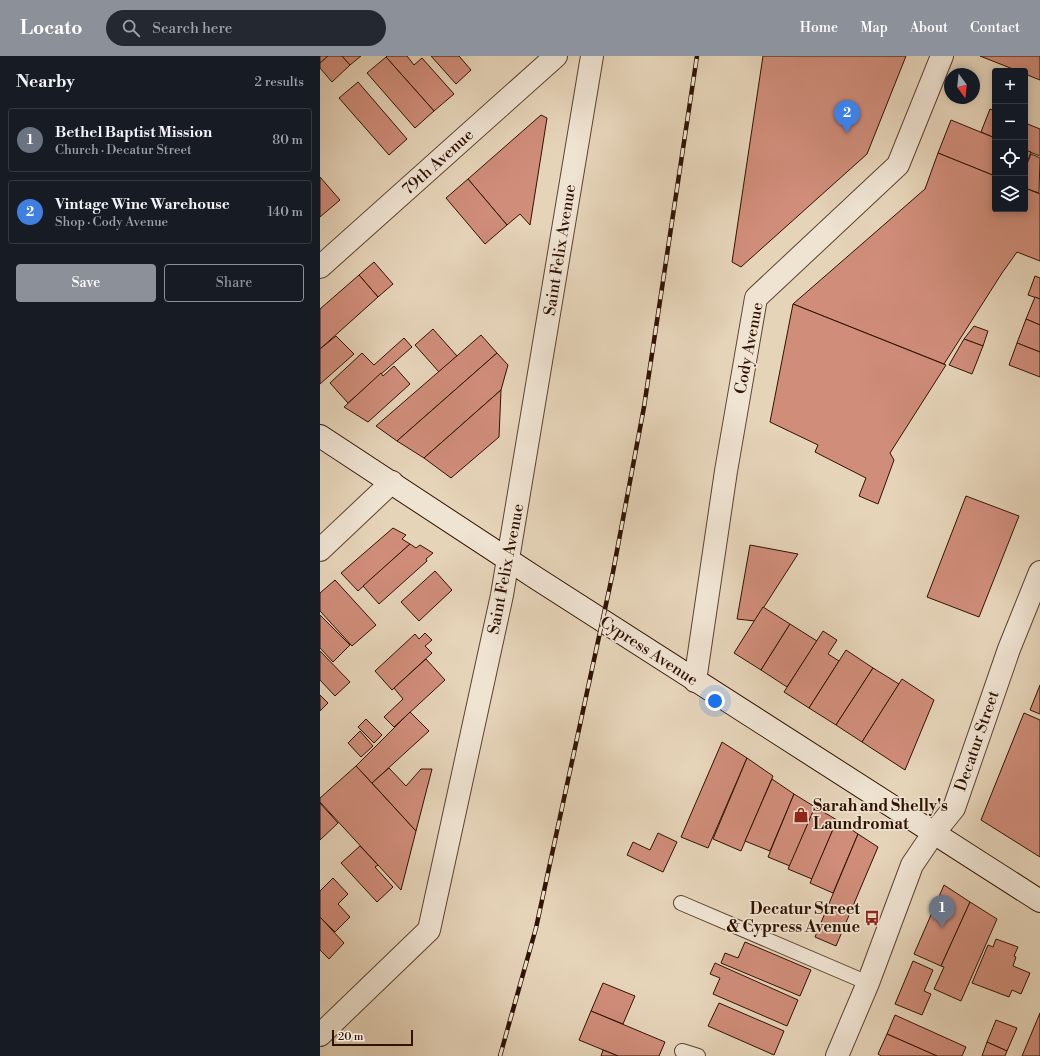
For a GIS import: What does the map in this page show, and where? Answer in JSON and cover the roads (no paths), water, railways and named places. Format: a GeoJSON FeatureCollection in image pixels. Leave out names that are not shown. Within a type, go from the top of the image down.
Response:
{"type":"FeatureCollection","features":[{"type":"Feature","properties":{"kind":"street","name":"79th Avenue"},"geometry":{"type":"LineString","coordinates":[[320,267],[556,56]]}},
{"type":"Feature","properties":{"kind":"street","name":"Saint Felix Avenue"},"geometry":{"type":"LineString","coordinates":[[320,1035],[429,930],[509,560],[592,56]]}},
{"type":"Feature","properties":{"kind":"street","name":"Cody Avenue"},"geometry":{"type":"LineString","coordinates":[[695,680],[726,471],[756,298],[898,165],[942,56]]}},
{"type":"Feature","properties":{"kind":"street","name":"Cypress Avenue"},"geometry":{"type":"LineString","coordinates":[[320,436],[933,834],[1040,901]]}},
{"type":"Feature","properties":{"kind":"street"},"geometry":{"type":"LineString","coordinates":[[320,550],[392,482]]}},
{"type":"Feature","properties":{"kind":"street","name":"Decatur Street"},"geometry":{"type":"LineString","coordinates":[[837,1056],[868,983],[912,865],[933,834],[954,808],[1009,649],[1040,572]]}},
{"type":"Feature","properties":{"kind":"lane"},"geometry":{"type":"LineString","coordinates":[[681,903],[868,983]]}},
{"type":"Feature","properties":{"kind":"lane"},"geometry":{"type":"LineString","coordinates":[[682,1051],[698,1056]]}},
{"type":"Feature","properties":{"kind":"railway"},"geometry":{"type":"LineString","coordinates":[[500,1056],[536,928],[613,572],[644,407],[697,56]]}},
{"type":"Feature","properties":{"kind":"place","name":"Vintage Wine Warehouse"},"geometry":{"type":"Point","coordinates":[847,133]}},
{"type":"Feature","properties":{"kind":"place","name":"Sarah and Shelly's Laundromat"},"geometry":{"type":"Point","coordinates":[801,815]}},
{"type":"Feature","properties":{"kind":"place","name":"Decatur Street & Cypress Avenue"},"geometry":{"type":"Point","coordinates":[872,918]}},
{"type":"Feature","properties":{"kind":"place","name":"Bethel Baptist Mission"},"geometry":{"type":"Point","coordinates":[942,928]}}]}
